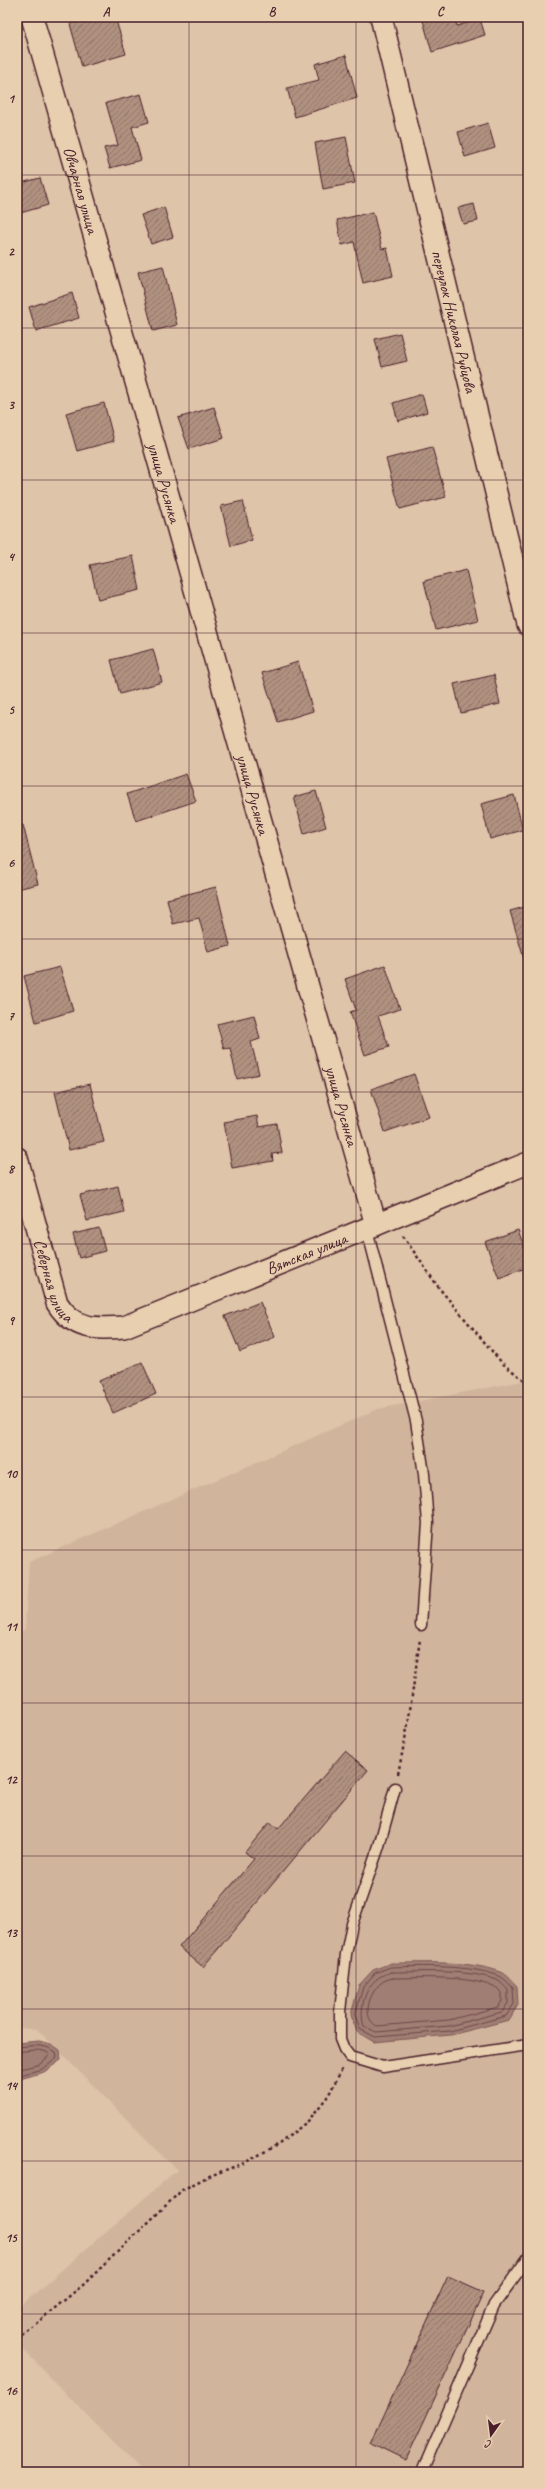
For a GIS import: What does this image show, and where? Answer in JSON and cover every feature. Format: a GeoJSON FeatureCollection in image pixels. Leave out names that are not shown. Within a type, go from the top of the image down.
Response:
{"type":"FeatureCollection","features":[{"type":"Feature","properties":{"kind":"street","name":"Овчарная улица"},"geometry":{"type":"LineString","coordinates":[[32,17],[131,363]]}},
{"type":"Feature","properties":{"kind":"street","name":"переулок Николая Рубцова"},"geometry":{"type":"LineString","coordinates":[[381,17],[528,625]]}},
{"type":"Feature","properties":{"kind":"street","name":"улица Русянка"},"geometry":{"type":"LineString","coordinates":[[131,363],[378,1224]]}},
{"type":"Feature","properties":{"kind":"street","name":"Северная улица"},"geometry":{"type":"LineString","coordinates":[[17,1158],[57,1304],[65,1316],[81,1326]]}},
{"type":"Feature","properties":{"kind":"street","name":"Вятская улица"},"geometry":{"type":"LineString","coordinates":[[81,1326],[102,1328],[124,1327],[528,1163]]}},
{"type":"Feature","properties":{"kind":"lane"},"geometry":{"type":"LineString","coordinates":[[378,1224],[416,1421],[424,1474],[428,1523],[421,1625]]}},
{"type":"Feature","properties":{"kind":"lane"},"geometry":{"type":"LineString","coordinates":[[395,1788],[379,1846],[352,1924],[346,1954],[340,2012],[340,2038],[350,2057],[383,2067],[528,2045]]}},
{"type":"Feature","properties":{"kind":"lane"},"geometry":{"type":"LineString","coordinates":[[422,2472],[494,2305],[528,2258]]}},
{"type":"Feature","properties":{"kind":"path"},"geometry":{"type":"LineString","coordinates":[[378,1224],[439,1288],[502,1363],[528,1383]]}},
{"type":"Feature","properties":{"kind":"path"},"geometry":{"type":"LineString","coordinates":[[395,1788],[408,1724],[421,1625]]}},
{"type":"Feature","properties":{"kind":"path"},"geometry":{"type":"LineString","coordinates":[[17,2339],[83,2285],[182,2190],[207,2177],[244,2163],[279,2144],[308,2121],[328,2096],[350,2057]]}},
{"type":"Feature","properties":{"kind":"shaded area"},"geometry":{"type":"Polygon","coordinates":[[[528,1380],[528,2472],[142,2472],[17,2343],[17,2309],[177,2170],[37,2029],[17,2028],[17,1635],[25,1629],[29,1562],[378,1409],[528,1380]]]}},
{"type":"Feature","properties":{"kind":"water"},"geometry":{"type":"Polygon","coordinates":[[[391,1963],[461,1964],[488,1968],[501,1972],[508,1976],[517,1986],[518,2005],[509,2020],[451,2035],[374,2042],[357,2032],[351,2015],[359,1985],[373,1970],[391,1963]]]}},
{"type":"Feature","properties":{"kind":"water"},"geometry":{"type":"Polygon","coordinates":[[[39,2041],[51,2044],[60,2050],[61,2060],[44,2072],[17,2080],[17,2043],[39,2041]]]}},
{"type":"Feature","properties":{"kind":"building"},"geometry":{"type":"Polygon","coordinates":[[[93,17],[115,17],[126,54],[82,67],[70,24],[93,17]]]}},
{"type":"Feature","properties":{"kind":"building"},"geometry":{"type":"Polygon","coordinates":[[[422,17],[455,17],[457,26],[480,19],[485,35],[432,52],[422,17]]]}},
{"type":"Feature","properties":{"kind":"building"},"geometry":{"type":"Polygon","coordinates":[[[346,55],[357,98],[295,117],[287,88],[319,80],[315,64],[346,55]]]}},
{"type":"Feature","properties":{"kind":"building"},"geometry":{"type":"Polygon","coordinates":[[[141,94],[149,122],[132,127],[141,160],[110,168],[104,148],[118,145],[106,103],[141,94]]]}},
{"type":"Feature","properties":{"kind":"building"},"geometry":{"type":"Polygon","coordinates":[[[488,123],[495,148],[465,157],[458,132],[488,123]]]}},
{"type":"Feature","properties":{"kind":"building"},"geometry":{"type":"Polygon","coordinates":[[[346,137],[355,183],[323,189],[315,143],[346,137]]]}},
{"type":"Feature","properties":{"kind":"building"},"geometry":{"type":"Polygon","coordinates":[[[40,178],[48,205],[17,214],[17,184],[40,178]]]}},
{"type":"Feature","properties":{"kind":"building"},"geometry":{"type":"Polygon","coordinates":[[[474,204],[478,221],[463,224],[458,208],[474,204]]]}},
{"type":"Feature","properties":{"kind":"building"},"geometry":{"type":"Polygon","coordinates":[[[164,207],[173,237],[151,244],[141,215],[164,207]]]}},
{"type":"Feature","properties":{"kind":"building"},"geometry":{"type":"Polygon","coordinates":[[[373,212],[382,249],[387,248],[393,276],[363,283],[354,242],[342,245],[337,220],[373,212]]]}},
{"type":"Feature","properties":{"kind":"building"},"geometry":{"type":"Polygon","coordinates":[[[163,266],[177,325],[153,331],[138,272],[163,266]]]}},
{"type":"Feature","properties":{"kind":"building"},"geometry":{"type":"Polygon","coordinates":[[[72,293],[79,318],[36,331],[29,307],[72,293]]]}},
{"type":"Feature","properties":{"kind":"building"},"geometry":{"type":"Polygon","coordinates":[[[400,333],[407,361],[382,367],[375,339],[400,333]]]}},
{"type":"Feature","properties":{"kind":"building"},"geometry":{"type":"Polygon","coordinates":[[[422,394],[427,412],[398,421],[393,403],[422,394]]]}},
{"type":"Feature","properties":{"kind":"building"},"geometry":{"type":"Polygon","coordinates":[[[104,403],[114,441],[77,451],[66,413],[104,403]]]}},
{"type":"Feature","properties":{"kind":"building"},"geometry":{"type":"Polygon","coordinates":[[[214,407],[224,438],[189,449],[178,418],[214,407]]]}},
{"type":"Feature","properties":{"kind":"building"},"geometry":{"type":"Polygon","coordinates":[[[432,447],[446,497],[400,509],[386,459],[432,447]]]}},
{"type":"Feature","properties":{"kind":"building"},"geometry":{"type":"Polygon","coordinates":[[[243,501],[252,540],[231,546],[221,506],[243,501]]]}},
{"type":"Feature","properties":{"kind":"building"},"geometry":{"type":"Polygon","coordinates":[[[133,556],[140,590],[98,600],[90,565],[133,556]]]}},
{"type":"Feature","properties":{"kind":"building"},"geometry":{"type":"Polygon","coordinates":[[[466,570],[478,620],[436,630],[424,581],[466,570]]]}},
{"type":"Feature","properties":{"kind":"building"},"geometry":{"type":"Polygon","coordinates":[[[153,649],[162,682],[120,694],[111,660],[153,649]]]}},
{"type":"Feature","properties":{"kind":"building"},"geometry":{"type":"Polygon","coordinates":[[[298,662],[313,711],[278,722],[262,673],[298,662]]]}},
{"type":"Feature","properties":{"kind":"building"},"geometry":{"type":"Polygon","coordinates":[[[494,675],[500,704],[461,713],[454,684],[494,675]]]}},
{"type":"Feature","properties":{"kind":"building"},"geometry":{"type":"Polygon","coordinates":[[[186,774],[196,801],[136,821],[127,794],[186,774]]]}},
{"type":"Feature","properties":{"kind":"building"},"geometry":{"type":"Polygon","coordinates":[[[316,791],[326,827],[304,834],[294,797],[316,791]]]}},
{"type":"Feature","properties":{"kind":"building"},"geometry":{"type":"Polygon","coordinates":[[[514,795],[523,830],[490,839],[481,804],[514,795]]]}},
{"type":"Feature","properties":{"kind":"building"},"geometry":{"type":"Polygon","coordinates":[[[23,825],[38,884],[17,889],[17,826],[23,825]]]}},
{"type":"Feature","properties":{"kind":"building"},"geometry":{"type":"Polygon","coordinates":[[[216,887],[230,946],[208,952],[199,918],[173,924],[167,899],[216,887]]]}},
{"type":"Feature","properties":{"kind":"building"},"geometry":{"type":"Polygon","coordinates":[[[528,906],[528,958],[524,959],[510,911],[528,906]]]}},
{"type":"Feature","properties":{"kind":"building"},"geometry":{"type":"Polygon","coordinates":[[[385,965],[400,1009],[378,1016],[389,1047],[365,1055],[350,1012],[356,1010],[345,979],[385,965]]]}},
{"type":"Feature","properties":{"kind":"building"},"geometry":{"type":"Polygon","coordinates":[[[60,967],[73,1011],[36,1022],[24,976],[60,967]]]}},
{"type":"Feature","properties":{"kind":"building"},"geometry":{"type":"Polygon","coordinates":[[[254,1015],[260,1039],[251,1042],[259,1074],[237,1079],[230,1048],[224,1049],[217,1024],[254,1015]]]}},
{"type":"Feature","properties":{"kind":"building"},"geometry":{"type":"Polygon","coordinates":[[[414,1074],[429,1117],[385,1132],[371,1089],[414,1074]]]}},
{"type":"Feature","properties":{"kind":"building"},"geometry":{"type":"Polygon","coordinates":[[[90,1084],[104,1142],[69,1150],[55,1092],[90,1084]]]}},
{"type":"Feature","properties":{"kind":"building"},"geometry":{"type":"Polygon","coordinates":[[[257,1116],[259,1127],[277,1124],[282,1153],[272,1154],[273,1161],[232,1168],[224,1122],[257,1116]]]}},
{"type":"Feature","properties":{"kind":"building"},"geometry":{"type":"Polygon","coordinates":[[[118,1186],[124,1212],[87,1221],[80,1195],[118,1186]]]}},
{"type":"Feature","properties":{"kind":"building"},"geometry":{"type":"Polygon","coordinates":[[[99,1228],[105,1251],[79,1258],[73,1234],[99,1228]]]}},
{"type":"Feature","properties":{"kind":"building"},"geometry":{"type":"Polygon","coordinates":[[[518,1230],[528,1257],[528,1267],[499,1278],[485,1242],[518,1230]]]}},
{"type":"Feature","properties":{"kind":"building"},"geometry":{"type":"Polygon","coordinates":[[[260,1302],[275,1337],[240,1352],[225,1316],[260,1302]]]}},
{"type":"Feature","properties":{"kind":"building"},"geometry":{"type":"Polygon","coordinates":[[[142,1362],[156,1394],[113,1413],[99,1381],[142,1362]]]}},
{"type":"Feature","properties":{"kind":"building"},"geometry":{"type":"Polygon","coordinates":[[[345,1751],[368,1770],[203,1967],[179,1947],[254,1859],[245,1852],[270,1822],[278,1829],[345,1751]]]}},
{"type":"Feature","properties":{"kind":"building"},"geometry":{"type":"Polygon","coordinates":[[[448,2276],[484,2292],[406,2460],[371,2443],[448,2276]]]}}]}
